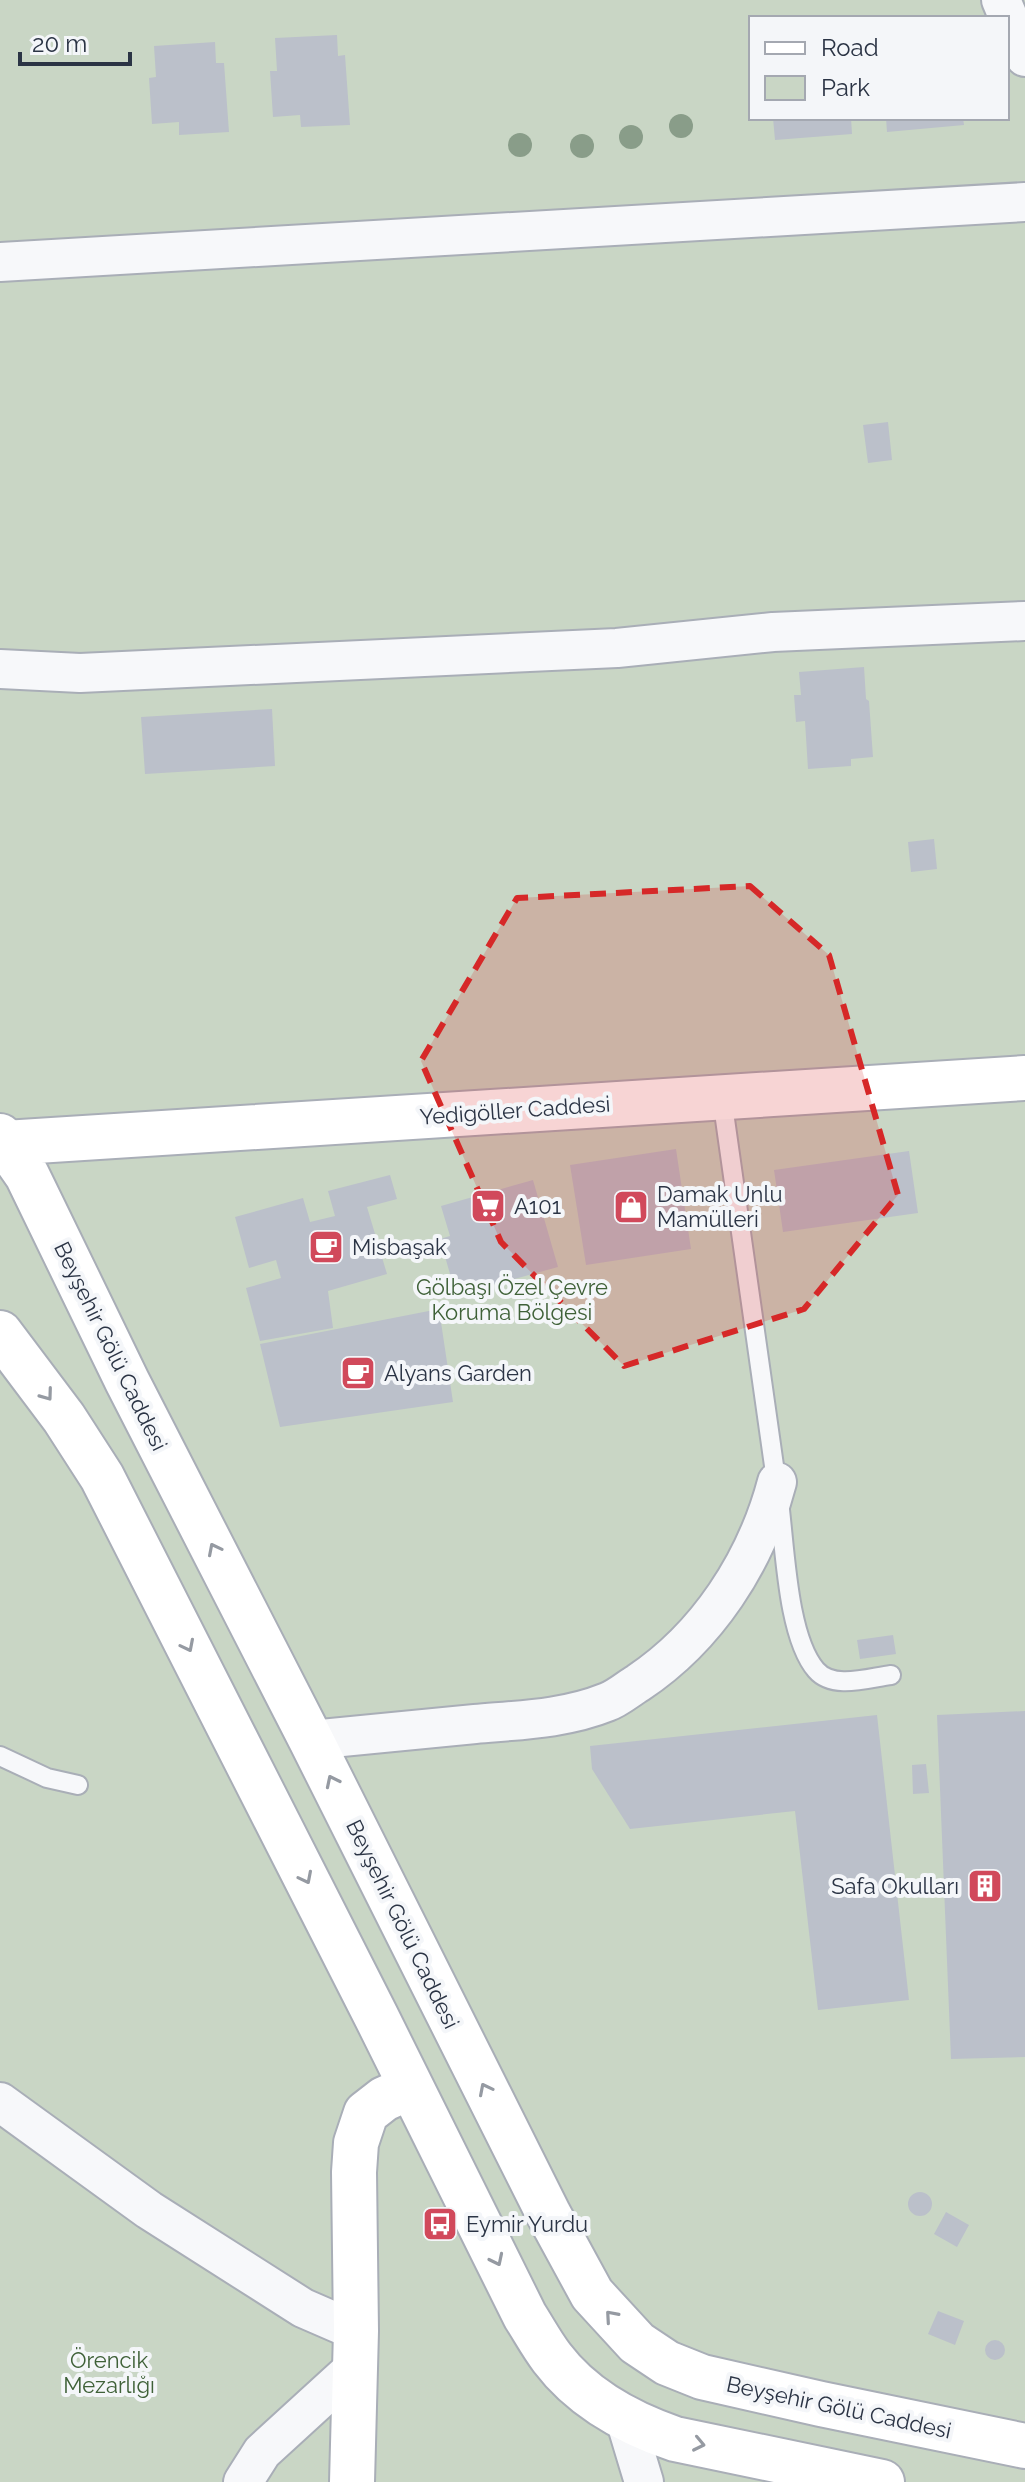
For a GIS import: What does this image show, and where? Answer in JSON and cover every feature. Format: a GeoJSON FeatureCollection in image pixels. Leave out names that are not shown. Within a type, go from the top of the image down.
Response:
{"type":"FeatureCollection","features":[{"type":"Feature","properties":{"kind":"main road","name":"Yedigöller Caddesi"},"geometry":{"type":"LineString","coordinates":[[2,1143],[1025,1078]]}},
{"type":"Feature","properties":{"kind":"main road","name":"Beyşehir Gölü Caddesi"},"geometry":{"type":"LineString","coordinates":[[2,1143],[27,1175],[127,1381],[505,2129],[592,2294],[625,2332],[654,2355],[702,2377],[1025,2446]]}},
{"type":"Feature","properties":{"kind":"main road"},"geometry":{"type":"LineString","coordinates":[[0,1333],[64,1418],[102,1477],[525,2316],[552,2359],[592,2398],[625,2419],[675,2439],[827,2477],[882,2482]]}},
{"type":"Feature","properties":{"kind":"main road"},"geometry":{"type":"LineString","coordinates":[[376,2016],[433,1985]]}},
{"type":"Feature","properties":{"kind":"main road"},"geometry":{"type":"LineString","coordinates":[[352,2482],[356,2143],[366,2113],[384,2099],[411,2087]]}},
{"type":"Feature","properties":{"kind":"main road"},"geometry":{"type":"LineString","coordinates":[[447,2160],[505,2129]]}},
{"type":"Feature","properties":{"kind":"main road"},"geometry":{"type":"LineString","coordinates":[[625,2419],[654,2355]]}},
{"type":"Feature","properties":{"kind":"street"},"geometry":{"type":"LineString","coordinates":[[1009,19],[1025,57]]}},
{"type":"Feature","properties":{"kind":"street"},"geometry":{"type":"LineString","coordinates":[[0,262],[1025,202]]}},
{"type":"Feature","properties":{"kind":"street"},"geometry":{"type":"LineString","coordinates":[[0,669],[80,673],[617,648],[773,632],[1025,621]]}},
{"type":"Feature","properties":{"kind":"street"},"geometry":{"type":"LineString","coordinates":[[311,1740],[562,1716],[610,1702],[659,1669],[694,1637],[736,1579],[756,1543],[777,1482]]}},
{"type":"Feature","properties":{"kind":"street"},"geometry":{"type":"LineString","coordinates":[[0,2102],[149,2210],[303,2308],[355,2349],[262,2452],[243,2482]]}},
{"type":"Feature","properties":{"kind":"street"},"geometry":{"type":"LineString","coordinates":[[625,2419],[644,2482]]}},
{"type":"Feature","properties":{"kind":"lane"},"geometry":{"type":"LineString","coordinates":[[722,1096],[777,1482],[790,1596],[800,1639],[810,1661],[826,1679],[838,1681],[891,1675]]}},
{"type":"Feature","properties":{"kind":"lane"},"geometry":{"type":"LineString","coordinates":[[0,1756],[47,1778],[78,1785]]}},
{"type":"Feature","properties":{"kind":"highlighted area"},"geometry":{"type":"Polygon","coordinates":[[[750,886],[829,955],[898,1195],[804,1309],[624,1366],[501,1242],[421,1061],[517,898],[750,886]]]}},
{"type":"Feature","properties":{"kind":"green space","name":"Gölbaşı Özel Çevre Koruma Bölgesi"},"geometry":{"type":"Polygon","coordinates":[[[0,0],[1025,0],[1025,2482],[0,2482],[0,0]]]}},
{"type":"Feature","properties":{"kind":"building"},"geometry":{"type":"Polygon","coordinates":[[[337,35],[338,56],[345,55],[350,125],[301,127],[300,115],[273,117],[270,71],[277,71],[275,38],[337,35]]]}},
{"type":"Feature","properties":{"kind":"building"},"geometry":{"type":"Polygon","coordinates":[[[215,42],[216,63],[224,63],[229,132],[179,135],[179,122],[152,124],[149,78],[156,77],[154,46],[215,42]]]}},
{"type":"Feature","properties":{"kind":"building"},"geometry":{"type":"Polygon","coordinates":[[[773,120],[851,120],[852,134],[775,140],[773,120]]]}},
{"type":"Feature","properties":{"kind":"building"},"geometry":{"type":"Polygon","coordinates":[[[886,120],[963,120],[964,125],[887,132],[886,120]]]}},
{"type":"Feature","properties":{"kind":"building"},"geometry":{"type":"Polygon","coordinates":[[[888,422],[892,460],[868,463],[863,425],[888,422]]]}},
{"type":"Feature","properties":{"kind":"building"},"geometry":{"type":"Polygon","coordinates":[[[864,667],[873,757],[851,759],[851,766],[808,769],[805,721],[796,722],[794,695],[801,695],[799,672],[864,667]]]}},
{"type":"Feature","properties":{"kind":"building"},"geometry":{"type":"Polygon","coordinates":[[[272,709],[275,766],[145,774],[141,717],[272,709]]]}},
{"type":"Feature","properties":{"kind":"building"},"geometry":{"type":"Polygon","coordinates":[[[934,839],[937,869],[911,872],[908,842],[934,839]]]}},
{"type":"Feature","properties":{"kind":"building","name":"Damak Unlu Mamülleri"},"geometry":{"type":"Polygon","coordinates":[[[676,1149],[691,1249],[586,1265],[570,1165],[676,1149]]]}},
{"type":"Feature","properties":{"kind":"building"},"geometry":{"type":"Polygon","coordinates":[[[909,1151],[918,1213],[783,1232],[774,1170],[909,1151]]]}},
{"type":"Feature","properties":{"kind":"building"},"geometry":{"type":"Polygon","coordinates":[[[390,1175],[397,1199],[367,1207],[387,1274],[328,1291],[333,1328],[260,1341],[246,1288],[281,1278],[276,1260],[249,1268],[235,1217],[303,1198],[310,1222],[335,1216],[328,1191],[390,1175]]]}},
{"type":"Feature","properties":{"kind":"building"},"geometry":{"type":"Polygon","coordinates":[[[533,1180],[558,1267],[456,1295],[440,1239],[450,1236],[441,1206],[533,1180]]]}},
{"type":"Feature","properties":{"kind":"building","name":"Alyans Garden"},"geometry":{"type":"Polygon","coordinates":[[[439,1309],[453,1402],[280,1427],[260,1344],[439,1309]]]}},
{"type":"Feature","properties":{"kind":"building"},"geometry":{"type":"Polygon","coordinates":[[[893,1635],[896,1654],[860,1659],[857,1640],[893,1635]]]}},
{"type":"Feature","properties":{"kind":"building","name":"Safa Okulları"},"geometry":{"type":"Polygon","coordinates":[[[1025,1711],[1025,2057],[951,2059],[937,1715],[1025,1711]]]}},
{"type":"Feature","properties":{"kind":"building"},"geometry":{"type":"Polygon","coordinates":[[[877,1715],[909,2000],[818,2010],[795,1811],[630,1829],[592,1769],[590,1746],[877,1715]]]}},
{"type":"Feature","properties":{"kind":"building"},"geometry":{"type":"Polygon","coordinates":[[[926,1764],[929,1793],[913,1794],[912,1765],[926,1764]]]}},
{"type":"Feature","properties":{"kind":"building"},"geometry":{"type":"Polygon","coordinates":[[[920,2192],[929,2195],[932,2204],[929,2213],[920,2216],[911,2213],[908,2204],[911,2195],[920,2192]]]}},
{"type":"Feature","properties":{"kind":"building"},"geometry":{"type":"Polygon","coordinates":[[[946,2212],[969,2225],[957,2247],[934,2234],[946,2212]]]}},
{"type":"Feature","properties":{"kind":"building"},"geometry":{"type":"Polygon","coordinates":[[[938,2311],[964,2321],[955,2345],[928,2334],[938,2311]]]}},
{"type":"Feature","properties":{"kind":"building"},"geometry":{"type":"Polygon","coordinates":[[[995,2340],[1002,2343],[1005,2350],[1002,2357],[995,2360],[988,2357],[985,2350],[988,2343],[995,2340]]]}},
{"type":"Feature","properties":{"kind":"place","name":"A101"},"geometry":{"type":"Point","coordinates":[488,1206]}},
{"type":"Feature","properties":{"kind":"place","name":"Damak Unlu Mamülleri"},"geometry":{"type":"Point","coordinates":[631,1207]}},
{"type":"Feature","properties":{"kind":"place","name":"Misbaşak"},"geometry":{"type":"Point","coordinates":[326,1247]}},
{"type":"Feature","properties":{"kind":"place","name":"Alyans Garden"},"geometry":{"type":"Point","coordinates":[358,1373]}},
{"type":"Feature","properties":{"kind":"place","name":"Safa Okulları"},"geometry":{"type":"Point","coordinates":[985,1886]}},
{"type":"Feature","properties":{"kind":"place","name":"Eymir Yurdu"},"geometry":{"type":"Point","coordinates":[440,2224]}},
{"type":"Feature","properties":{"kind":"park label","name":"Örencik Mezarlığı"},"geometry":{"type":"Point","coordinates":[109,2372]}}]}
